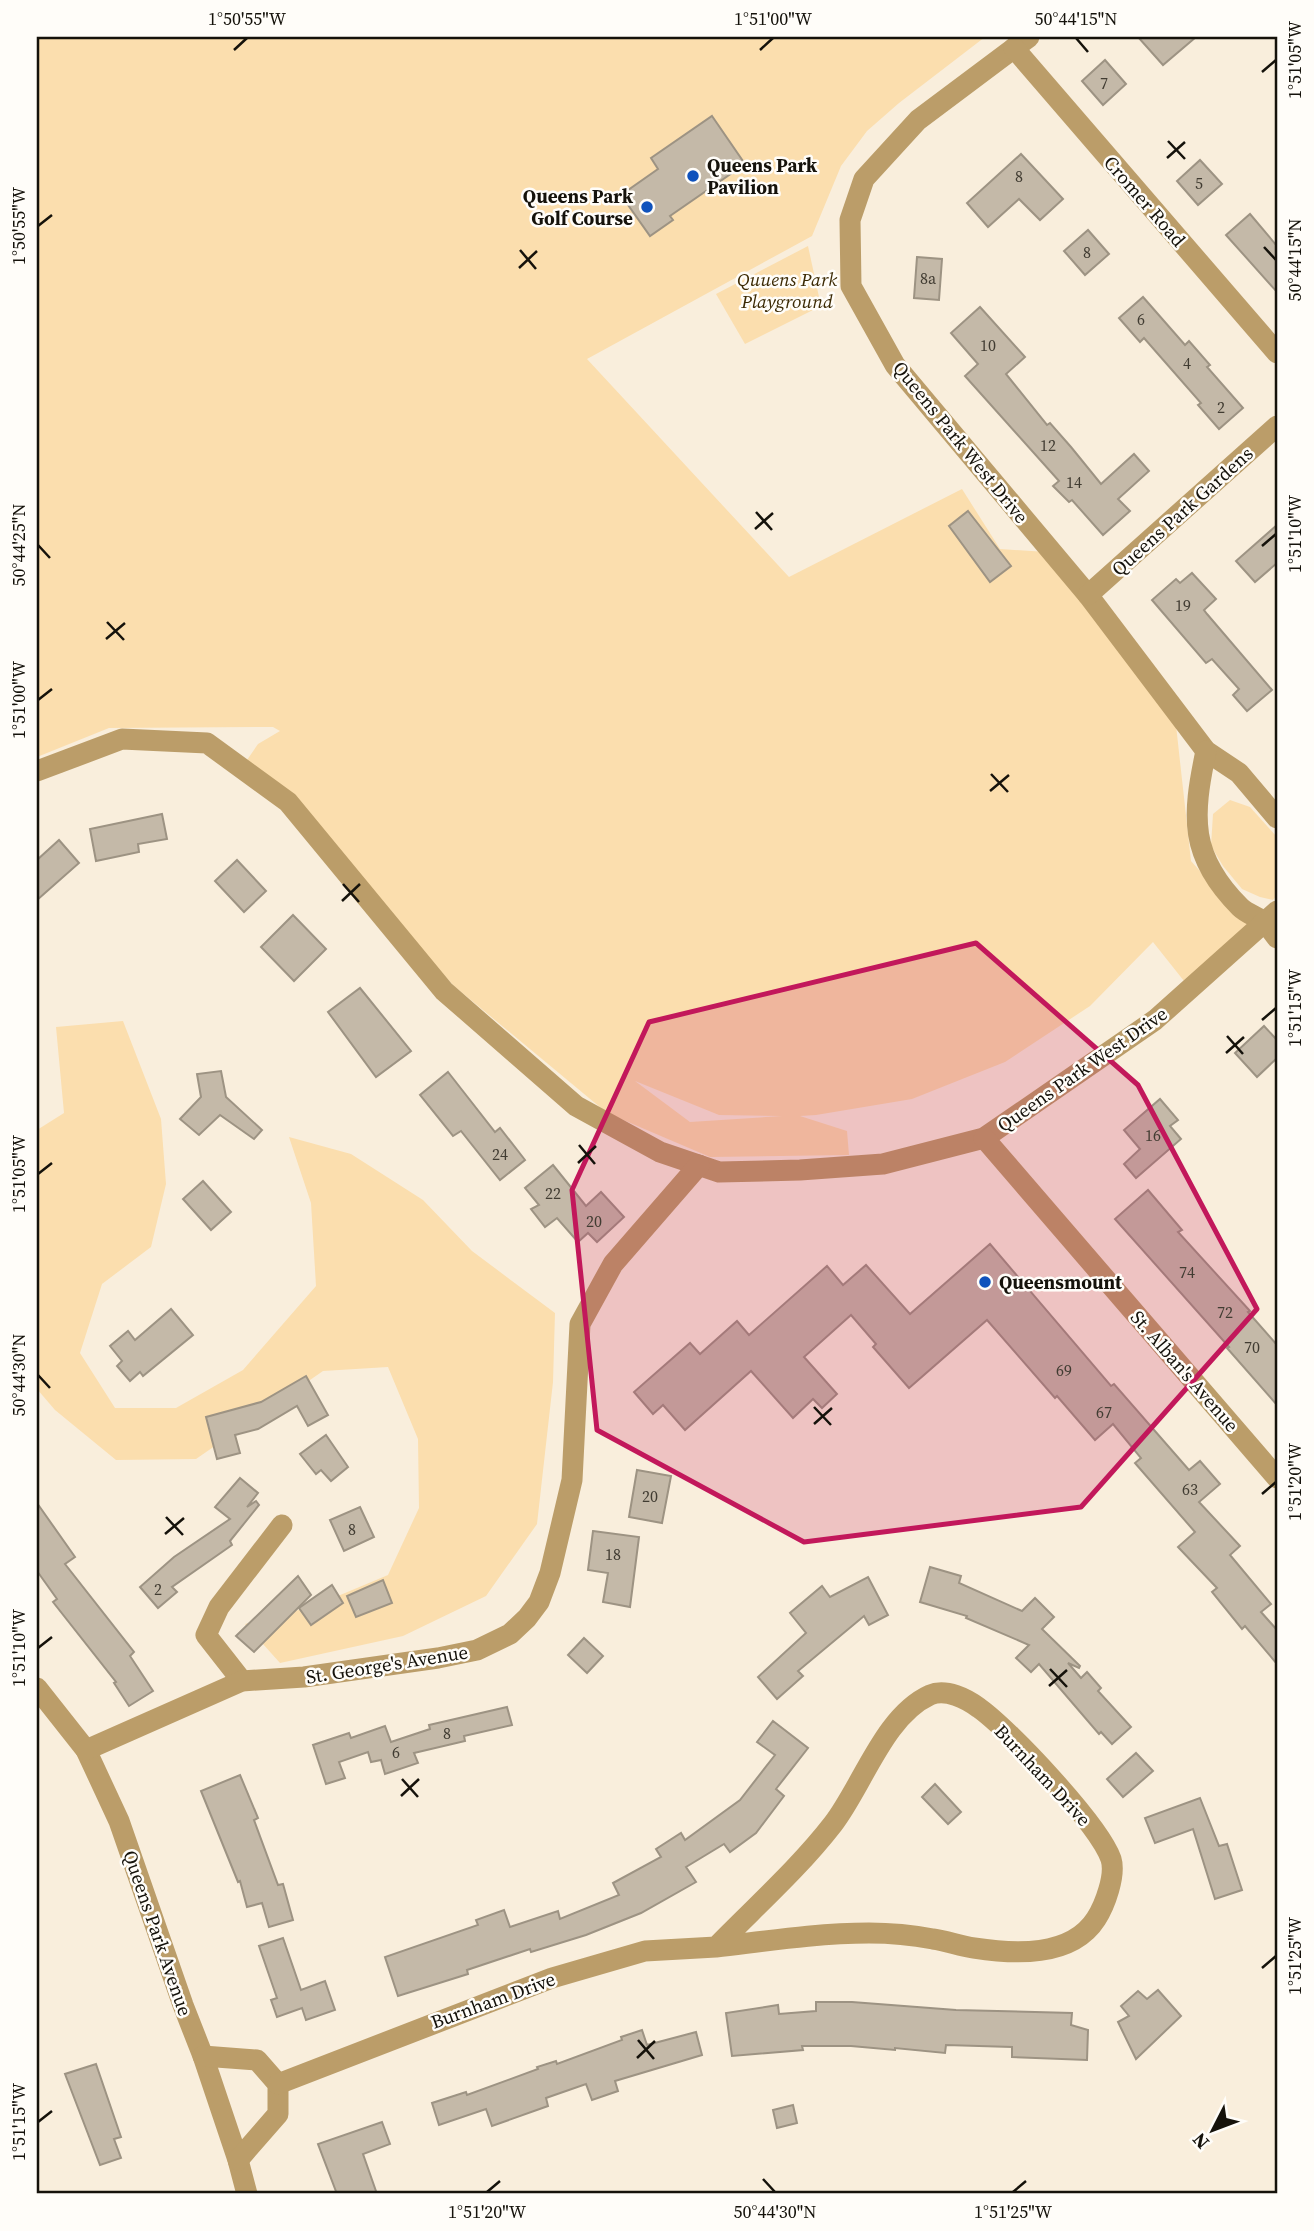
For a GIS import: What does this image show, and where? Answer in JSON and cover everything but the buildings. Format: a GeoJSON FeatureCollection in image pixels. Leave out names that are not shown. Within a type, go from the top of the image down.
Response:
{"type":"FeatureCollection","features":[{"type":"Feature","properties":{"kind":"street","name":"Cromer Road"},"geometry":{"type":"LineString","coordinates":[[1022,43],[1277,353]]}},
{"type":"Feature","properties":{"kind":"street","name":"Queens Park West Drive"},"geometry":{"type":"LineString","coordinates":[[1022,43],[918,120],[864,178],[850,220],[851,286],[895,365],[1088,596],[1206,751],[1239,773],[1277,818]]}},
{"type":"Feature","properties":{"kind":"street","name":"Queens Park Gardens"},"geometry":{"type":"LineString","coordinates":[[1088,596],[1277,426]]}},
{"type":"Feature","properties":{"kind":"street","name":"Queens Park West Drive"},"geometry":{"type":"LineString","coordinates":[[37,771],[122,739],[206,743],[288,802],[444,991],[576,1106],[660,1152],[719,1172],[883,1164],[984,1138],[1155,1020],[1273,924],[1241,909],[1210,870],[1200,849],[1197,794],[1206,751]]}},
{"type":"Feature","properties":{"kind":"street","name":"St. Alban's Avenue"},"geometry":{"type":"LineString","coordinates":[[984,1138],[1277,1478]]}},
{"type":"Feature","properties":{"kind":"street","name":"St. George's Avenue"},"geometry":{"type":"LineString","coordinates":[[86,1750],[242,1681],[304,1677],[477,1650],[510,1634],[527,1618],[539,1602],[550,1573],[572,1480],[580,1324],[613,1264],[699,1165]]}},
{"type":"Feature","properties":{"kind":"street"},"geometry":{"type":"LineString","coordinates":[[242,1681],[206,1635],[219,1607],[282,1525]]}},
{"type":"Feature","properties":{"kind":"street","name":"Queens Park Avenue"},"geometry":{"type":"LineString","coordinates":[[37,1688],[86,1750],[119,1821],[203,2056],[247,2194]]}},
{"type":"Feature","properties":{"kind":"street","name":"Burnham Drive"},"geometry":{"type":"LineString","coordinates":[[278,2084],[552,1978],[645,1951],[716,1947],[821,1934],[873,1933],[934,1939],[985,1949],[1041,1951],[1066,1944],[1084,1933],[1096,1920],[1110,1891],[1111,1861],[1091,1825],[1005,1731],[979,1708],[955,1695],[934,1693],[911,1705],[891,1730],[833,1824],[716,1947]]}},
{"type":"Feature","properties":{"kind":"street"},"geometry":{"type":"LineString","coordinates":[[203,2056],[257,2060],[278,2084],[278,2114],[238,2160]]}},
{"type":"Feature","properties":{"kind":"highlighted area"},"geometry":{"type":"Polygon","coordinates":[[[976,943],[1138,1085],[1257,1309],[1081,1507],[804,1542],[597,1430],[572,1190],[649,1022],[976,943]]]}},
{"type":"Feature","properties":{"kind":"green space"},"geometry":{"type":"Polygon","coordinates":[[[37,37],[985,37],[867,131],[841,166],[812,236],[587,359],[789,577],[962,489],[1000,549],[1047,552],[1175,716],[1191,861],[1248,925],[1184,981],[1153,942],[1090,1006],[1005,1062],[912,1099],[800,1116],[847,1131],[849,1155],[710,1157],[607,1113],[454,986],[247,760],[258,744],[280,731],[273,727],[109,728],[37,757],[37,37]],[[635,1081],[690,1122],[782,1116],[719,1115],[635,1081]]]}},
{"type":"Feature","properties":{"kind":"green space","name":"Quuens Park Playground"},"geometry":{"type":"Polygon","coordinates":[[[808,246],[821,306],[745,344],[716,294],[808,246]]]}},
{"type":"Feature","properties":{"kind":"green space"},"geometry":{"type":"Polygon","coordinates":[[[1230,800],[1250,807],[1277,837],[1277,895],[1273,900],[1242,889],[1211,846],[1213,814],[1230,800]]]}},
{"type":"Feature","properties":{"kind":"green space"},"geometry":{"type":"Polygon","coordinates":[[[123,1021],[161,1119],[166,1184],[151,1247],[102,1284],[80,1353],[115,1408],[176,1408],[243,1370],[316,1286],[311,1203],[289,1137],[351,1154],[423,1200],[472,1251],[555,1313],[553,1382],[537,1524],[486,1596],[403,1636],[280,1663],[245,1624],[314,1606],[388,1575],[419,1508],[418,1439],[388,1367],[323,1371],[196,1459],[116,1460],[55,1410],[37,1389],[37,1130],[64,1113],[56,1027],[123,1021]]]}},
{"type":"Feature","properties":{"kind":"place","name":"Queens Park Pavilion"},"geometry":{"type":"Point","coordinates":[693,176]}},
{"type":"Feature","properties":{"kind":"place","name":"Queens Park Golf Course"},"geometry":{"type":"Point","coordinates":[647,207]}},
{"type":"Feature","properties":{"kind":"place","name":"Queensmount"},"geometry":{"type":"Point","coordinates":[985,1282]}}]}
